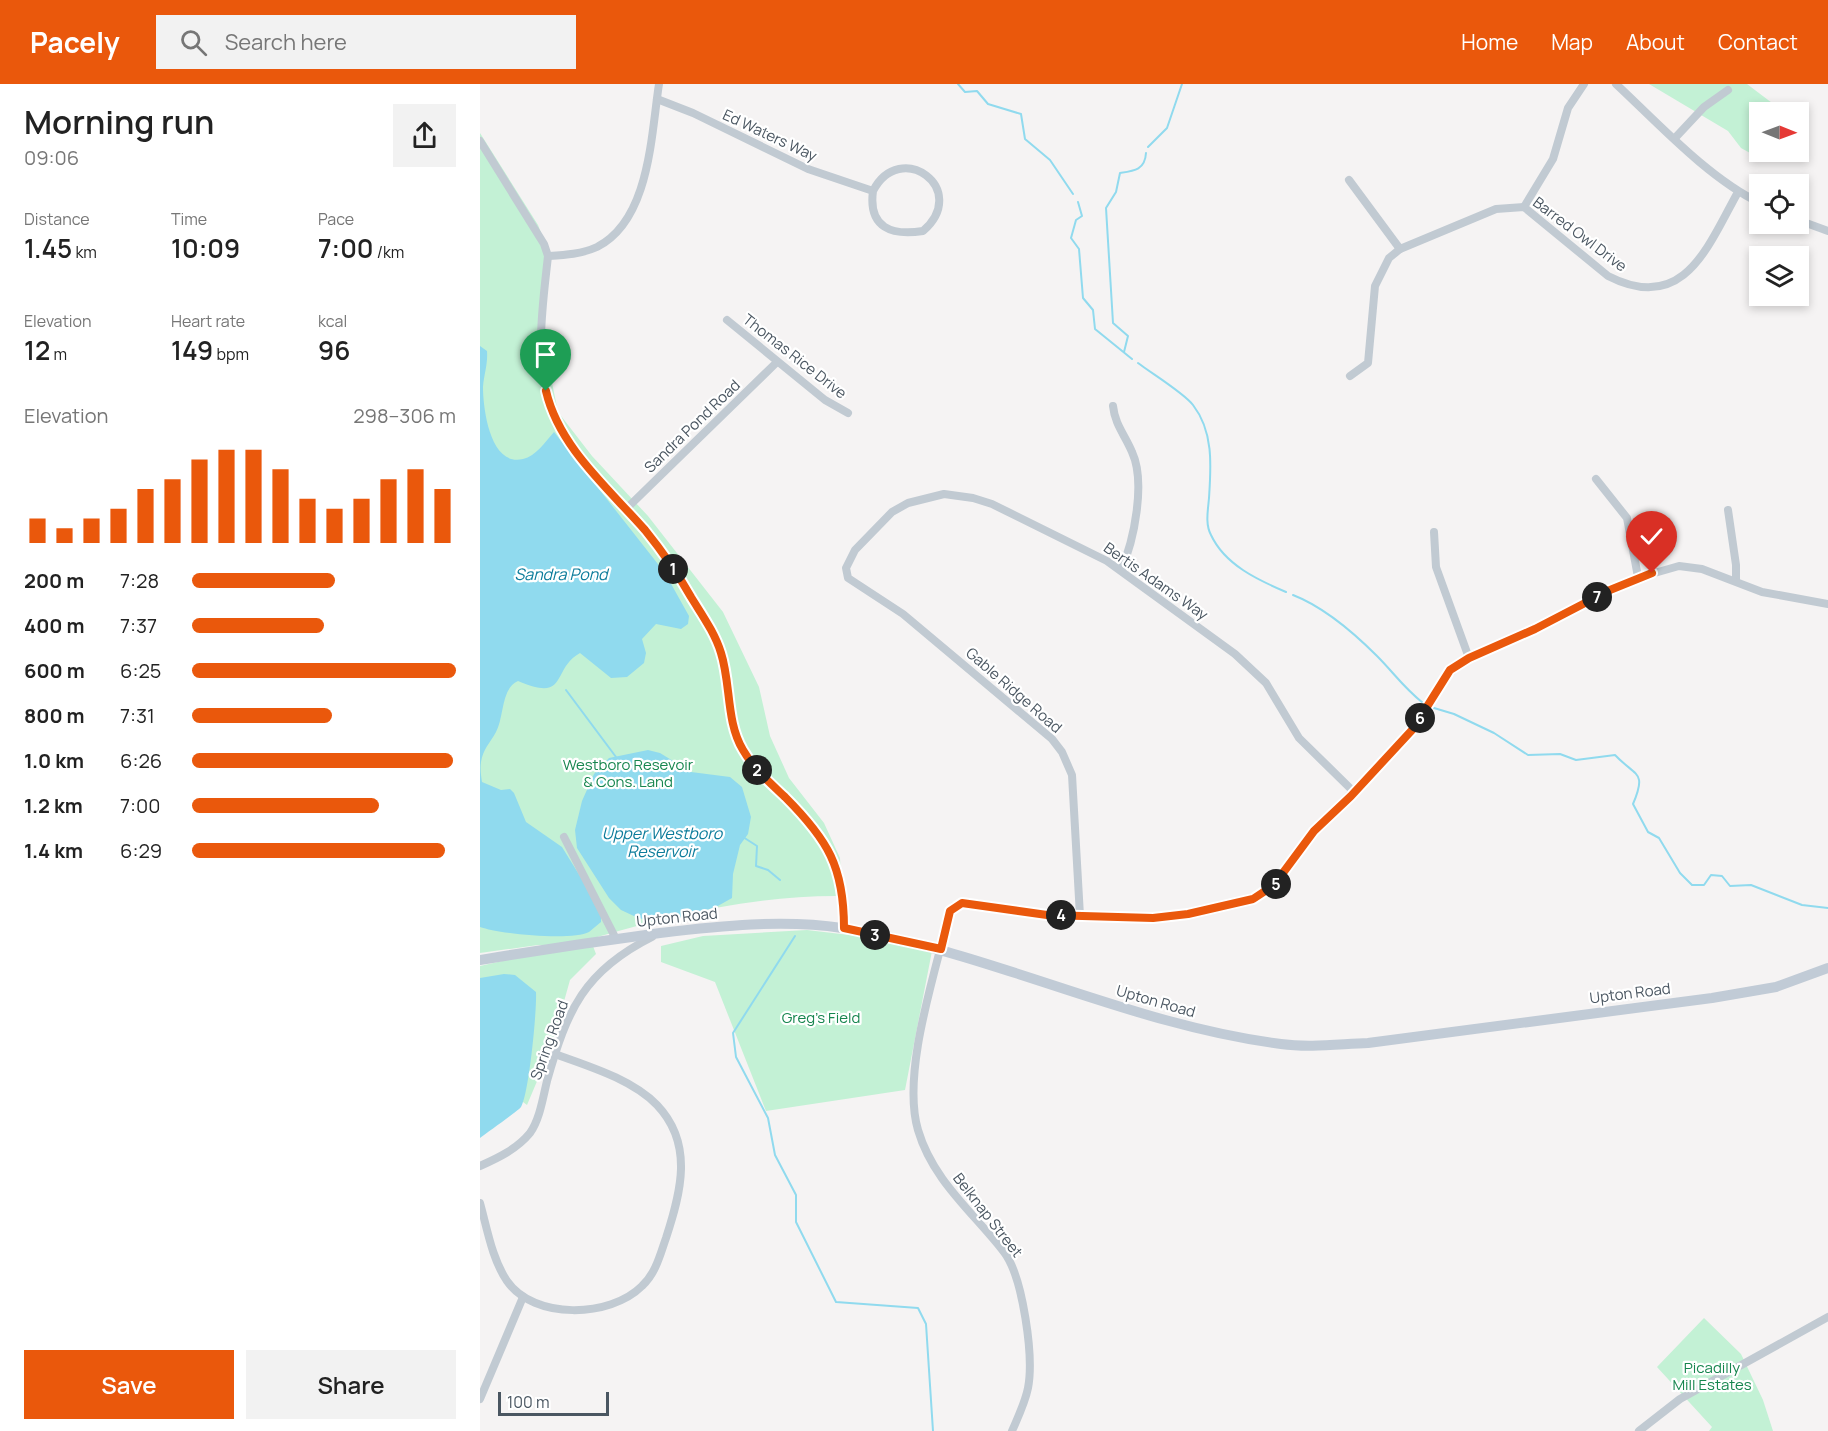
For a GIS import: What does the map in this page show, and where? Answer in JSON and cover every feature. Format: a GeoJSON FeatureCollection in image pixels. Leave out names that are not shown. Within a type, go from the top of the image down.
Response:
{"type":"FeatureCollection","features":[{"type":"Feature","properties":{"kind":"main road","name":"Upton Road"},"geometry":{"type":"LineString","coordinates":[[480,960],[659,933],[750,925],[844,928],[941,949],[1178,1024],[1284,1045],[1368,1043],[1712,998],[1776,987],[1828,968]]}},
{"type":"Feature","properties":{"kind":"street"},"geometry":{"type":"LineString","coordinates":[[548,256],[576,253],[598,246],[611,237],[631,213],[642,184],[659,84]]}},
{"type":"Feature","properties":{"kind":"street"},"geometry":{"type":"LineString","coordinates":[[1524,207],[1553,159],[1568,108],[1584,84]]}},
{"type":"Feature","properties":{"kind":"street"},"geometry":{"type":"LineString","coordinates":[[1616,84],[1738,192],[1749,198]]}},
{"type":"Feature","properties":{"kind":"street"},"geometry":{"type":"LineString","coordinates":[[1675,138],[1704,107],[1728,90]]}},
{"type":"Feature","properties":{"kind":"street","name":"Ed Waters Way"},"geometry":{"type":"LineString","coordinates":[[657,99],[693,113],[752,144],[808,169],[873,191]]}},
{"type":"Feature","properties":{"kind":"street"},"geometry":{"type":"LineString","coordinates":[[480,141],[536,227],[548,256],[542,361],[550,405],[560,428],[580,456],[663,554],[716,640],[723,663],[736,735],[761,776],[798,810],[828,849],[843,891],[844,928]]}},
{"type":"Feature","properties":{"kind":"street"},"geometry":{"type":"LineString","coordinates":[[902,168],[919,171],[934,182],[937,189],[939,203],[936,217],[923,231],[896,233],[888,229],[875,215],[871,204],[873,191],[880,180],[891,171],[902,168]]}},
{"type":"Feature","properties":{"kind":"street"},"geometry":{"type":"LineString","coordinates":[[1349,180],[1400,249]]}},
{"type":"Feature","properties":{"kind":"street","name":"Barred Owl Drive"},"geometry":{"type":"LineString","coordinates":[[1350,376],[1368,363],[1377,280],[1389,258],[1400,249],[1496,209],[1524,207],[1608,276],[1633,286],[1657,288],[1681,278],[1701,260],[1738,192]]}},
{"type":"Feature","properties":{"kind":"street"},"geometry":{"type":"LineString","coordinates":[[1809,224],[1828,231]]}},
{"type":"Feature","properties":{"kind":"street","name":"Thomas Rice Drive"},"geometry":{"type":"LineString","coordinates":[[727,320],[825,400],[848,413]]}},
{"type":"Feature","properties":{"kind":"street","name":"Sandra Pond Road"},"geometry":{"type":"LineString","coordinates":[[626,509],[777,362]]}},
{"type":"Feature","properties":{"kind":"street"},"geometry":{"type":"LineString","coordinates":[[1113,406],[1119,430],[1132,452],[1138,472],[1134,523],[1128,554],[1121,570]]}},
{"type":"Feature","properties":{"kind":"street"},"geometry":{"type":"LineString","coordinates":[[1596,479],[1627,518],[1638,578]]}},
{"type":"Feature","properties":{"kind":"street","name":"Bertis Adams Way"},"geometry":{"type":"LineString","coordinates":[[845,571],[847,561],[855,550],[892,512],[917,500],[944,494],[974,498],[992,504],[1090,551],[1121,570],[1235,654],[1266,683],[1299,738],[1354,792]]}},
{"type":"Feature","properties":{"kind":"street"},"geometry":{"type":"LineString","coordinates":[[1728,510],[1736,581]]}},
{"type":"Feature","properties":{"kind":"street"},"geometry":{"type":"LineString","coordinates":[[1434,532],[1438,575],[1469,658]]}},
{"type":"Feature","properties":{"kind":"street","name":"Belknap Street"},"geometry":{"type":"LineString","coordinates":[[1012,1431],[1025,1401],[1030,1367],[1017,1276],[1004,1252],[952,1193],[934,1165],[918,1129],[912,1096],[917,1051],[950,911],[962,903],[1047,915],[1172,917],[1253,899],[1274,885],[1314,831],[1413,729],[1450,670],[1469,658],[1535,629],[1638,578],[1679,566],[1691,566],[1762,592],[1828,604]]}},
{"type":"Feature","properties":{"kind":"street","name":"Gable Ridge Road"},"geometry":{"type":"LineString","coordinates":[[845,571],[848,578],[903,614],[1052,739],[1062,752],[1072,776],[1080,916]]}},
{"type":"Feature","properties":{"kind":"street"},"geometry":{"type":"LineString","coordinates":[[564,837],[616,939]]}},
{"type":"Feature","properties":{"kind":"street","name":"Spring Road"},"geometry":{"type":"LineString","coordinates":[[480,1166],[513,1148],[531,1131],[555,1054],[574,1006],[592,979],[617,957],[659,933]]}},
{"type":"Feature","properties":{"kind":"street"},"geometry":{"type":"LineString","coordinates":[[480,1203],[499,1265],[506,1280],[523,1297],[546,1308],[579,1309],[612,1304],[640,1288],[652,1276],[659,1261],[682,1182],[680,1149],[667,1118],[657,1105],[630,1086],[555,1054]]}},
{"type":"Feature","properties":{"kind":"street"},"geometry":{"type":"LineString","coordinates":[[480,1399],[523,1297]]}},
{"type":"Feature","properties":{"kind":"street"},"geometry":{"type":"LineString","coordinates":[[1639,1431],[1680,1400],[1828,1317]]}},
{"type":"Feature","properties":{"kind":"green space"},"geometry":{"type":"Polygon","coordinates":[[[1649,84],[1747,84],[1771,102],[1749,102],[1749,152],[1741,148],[1728,131],[1649,84]]]}},
{"type":"Feature","properties":{"kind":"green space","name":"Westboro Resevoir & Cons. Land"},"geometry":{"type":"Polygon","coordinates":[[[480,133],[538,225],[546,245],[541,329],[558,412],[592,456],[648,516],[723,612],[759,687],[770,736],[789,778],[824,823],[840,858],[842,896],[774,899],[708,909],[577,943],[591,941],[596,954],[570,980],[551,1048],[527,1105],[480,1070],[480,966],[573,945],[538,945],[480,953],[480,133]]]}},
{"type":"Feature","properties":{"kind":"green space","name":"Greg's Field"},"geometry":{"type":"Polygon","coordinates":[[[807,930],[858,936],[932,951],[905,1090],[766,1111],[715,982],[661,962],[661,946],[703,936],[807,930]]]}},
{"type":"Feature","properties":{"kind":"green space","name":"Picadilly Mill Estates"},"geometry":{"type":"Polygon","coordinates":[[[1704,1318],[1741,1354],[1763,1400],[1773,1431],[1709,1431],[1712,1427],[1657,1367],[1704,1318]]]}},
{"type":"Feature","properties":{"kind":"water","name":"Sandra Pond"},"geometry":{"type":"Polygon","coordinates":[[[480,346],[487,351],[483,396],[487,421],[496,445],[503,454],[512,459],[523,459],[536,452],[554,432],[665,573],[689,616],[688,624],[681,629],[656,624],[642,639],[646,653],[644,663],[627,677],[611,678],[580,653],[565,667],[552,686],[534,687],[518,681],[509,690],[499,726],[483,753],[482,782],[501,790],[510,789],[514,793],[526,822],[562,847],[601,910],[601,922],[589,932],[580,935],[535,936],[480,927],[480,346]]]}},
{"type":"Feature","properties":{"kind":"water","name":"Upper Westboro Reservoir"},"geometry":{"type":"Polygon","coordinates":[[[648,750],[660,753],[691,772],[730,777],[742,787],[751,817],[748,834],[740,845],[733,874],[732,898],[716,907],[680,918],[649,921],[636,917],[621,910],[609,898],[577,848],[575,830],[582,801],[594,774],[609,758],[648,750]]]}},
{"type":"Feature","properties":{"kind":"water"},"geometry":{"type":"Polygon","coordinates":[[[504,974],[515,975],[536,992],[530,1070],[521,1107],[480,1138],[480,978],[504,974]]]}},
{"type":"Feature","properties":{"kind":"waterway"},"geometry":{"type":"LineString","coordinates":[[958,84],[965,92],[977,91],[988,104],[1021,114],[1025,139],[1050,160],[1073,194]]}},
{"type":"Feature","properties":{"kind":"waterway"},"geometry":{"type":"LineString","coordinates":[[1148,147],[1167,128],[1182,84]]}},
{"type":"Feature","properties":{"kind":"waterway"},"geometry":{"type":"LineString","coordinates":[[1124,352],[1128,336],[1113,323],[1106,208],[1116,192],[1120,173],[1138,169],[1146,153]]}},
{"type":"Feature","properties":{"kind":"waterway"},"geometry":{"type":"LineString","coordinates":[[1078,202],[1082,216],[1076,220],[1071,238],[1079,249],[1083,298],[1093,310],[1095,329],[1132,359]]}},
{"type":"Feature","properties":{"kind":"waterway"},"geometry":{"type":"LineString","coordinates":[[1138,363],[1189,400],[1200,415],[1210,450],[1207,522],[1217,546],[1243,570],[1286,592]]}},
{"type":"Feature","properties":{"kind":"waterway"},"geometry":{"type":"LineString","coordinates":[[1293,595],[1316,606],[1348,629],[1423,703]]}},
{"type":"Feature","properties":{"kind":"waterway"},"geometry":{"type":"LineString","coordinates":[[566,690],[616,757]]}},
{"type":"Feature","properties":{"kind":"waterway"},"geometry":{"type":"LineString","coordinates":[[1434,708],[1454,714],[1494,733],[1528,755],[1560,754],[1576,760],[1615,755],[1637,775],[1639,786],[1633,804],[1648,832],[1659,838],[1680,873],[1692,885],[1704,885],[1711,875],[1722,876],[1730,886],[1751,885],[1802,905],[1828,908]]}},
{"type":"Feature","properties":{"kind":"waterway"},"geometry":{"type":"LineString","coordinates":[[743,837],[757,846],[756,866],[768,870],[780,880]]}},
{"type":"Feature","properties":{"kind":"waterway"},"geometry":{"type":"LineString","coordinates":[[795,936],[733,1033],[736,1057],[768,1118],[775,1155],[796,1195],[796,1222],[836,1302],[918,1308],[926,1324],[933,1431]]}},
{"type":"Feature","properties":{"kind":"route"},"geometry":{"type":"LineString","coordinates":[[546,391],[560,428],[568,440],[588,467],[646,531],[690,596],[716,640],[725,672],[736,735],[761,776],[798,810],[828,849],[838,870],[843,891],[844,928],[941,949],[950,911],[954,906],[962,903],[1047,915],[1153,918],[1188,914],[1253,899],[1274,885],[1314,831],[1351,796],[1413,729],[1450,670],[1461,662],[1535,629],[1610,590],[1652,573]]}}]}
